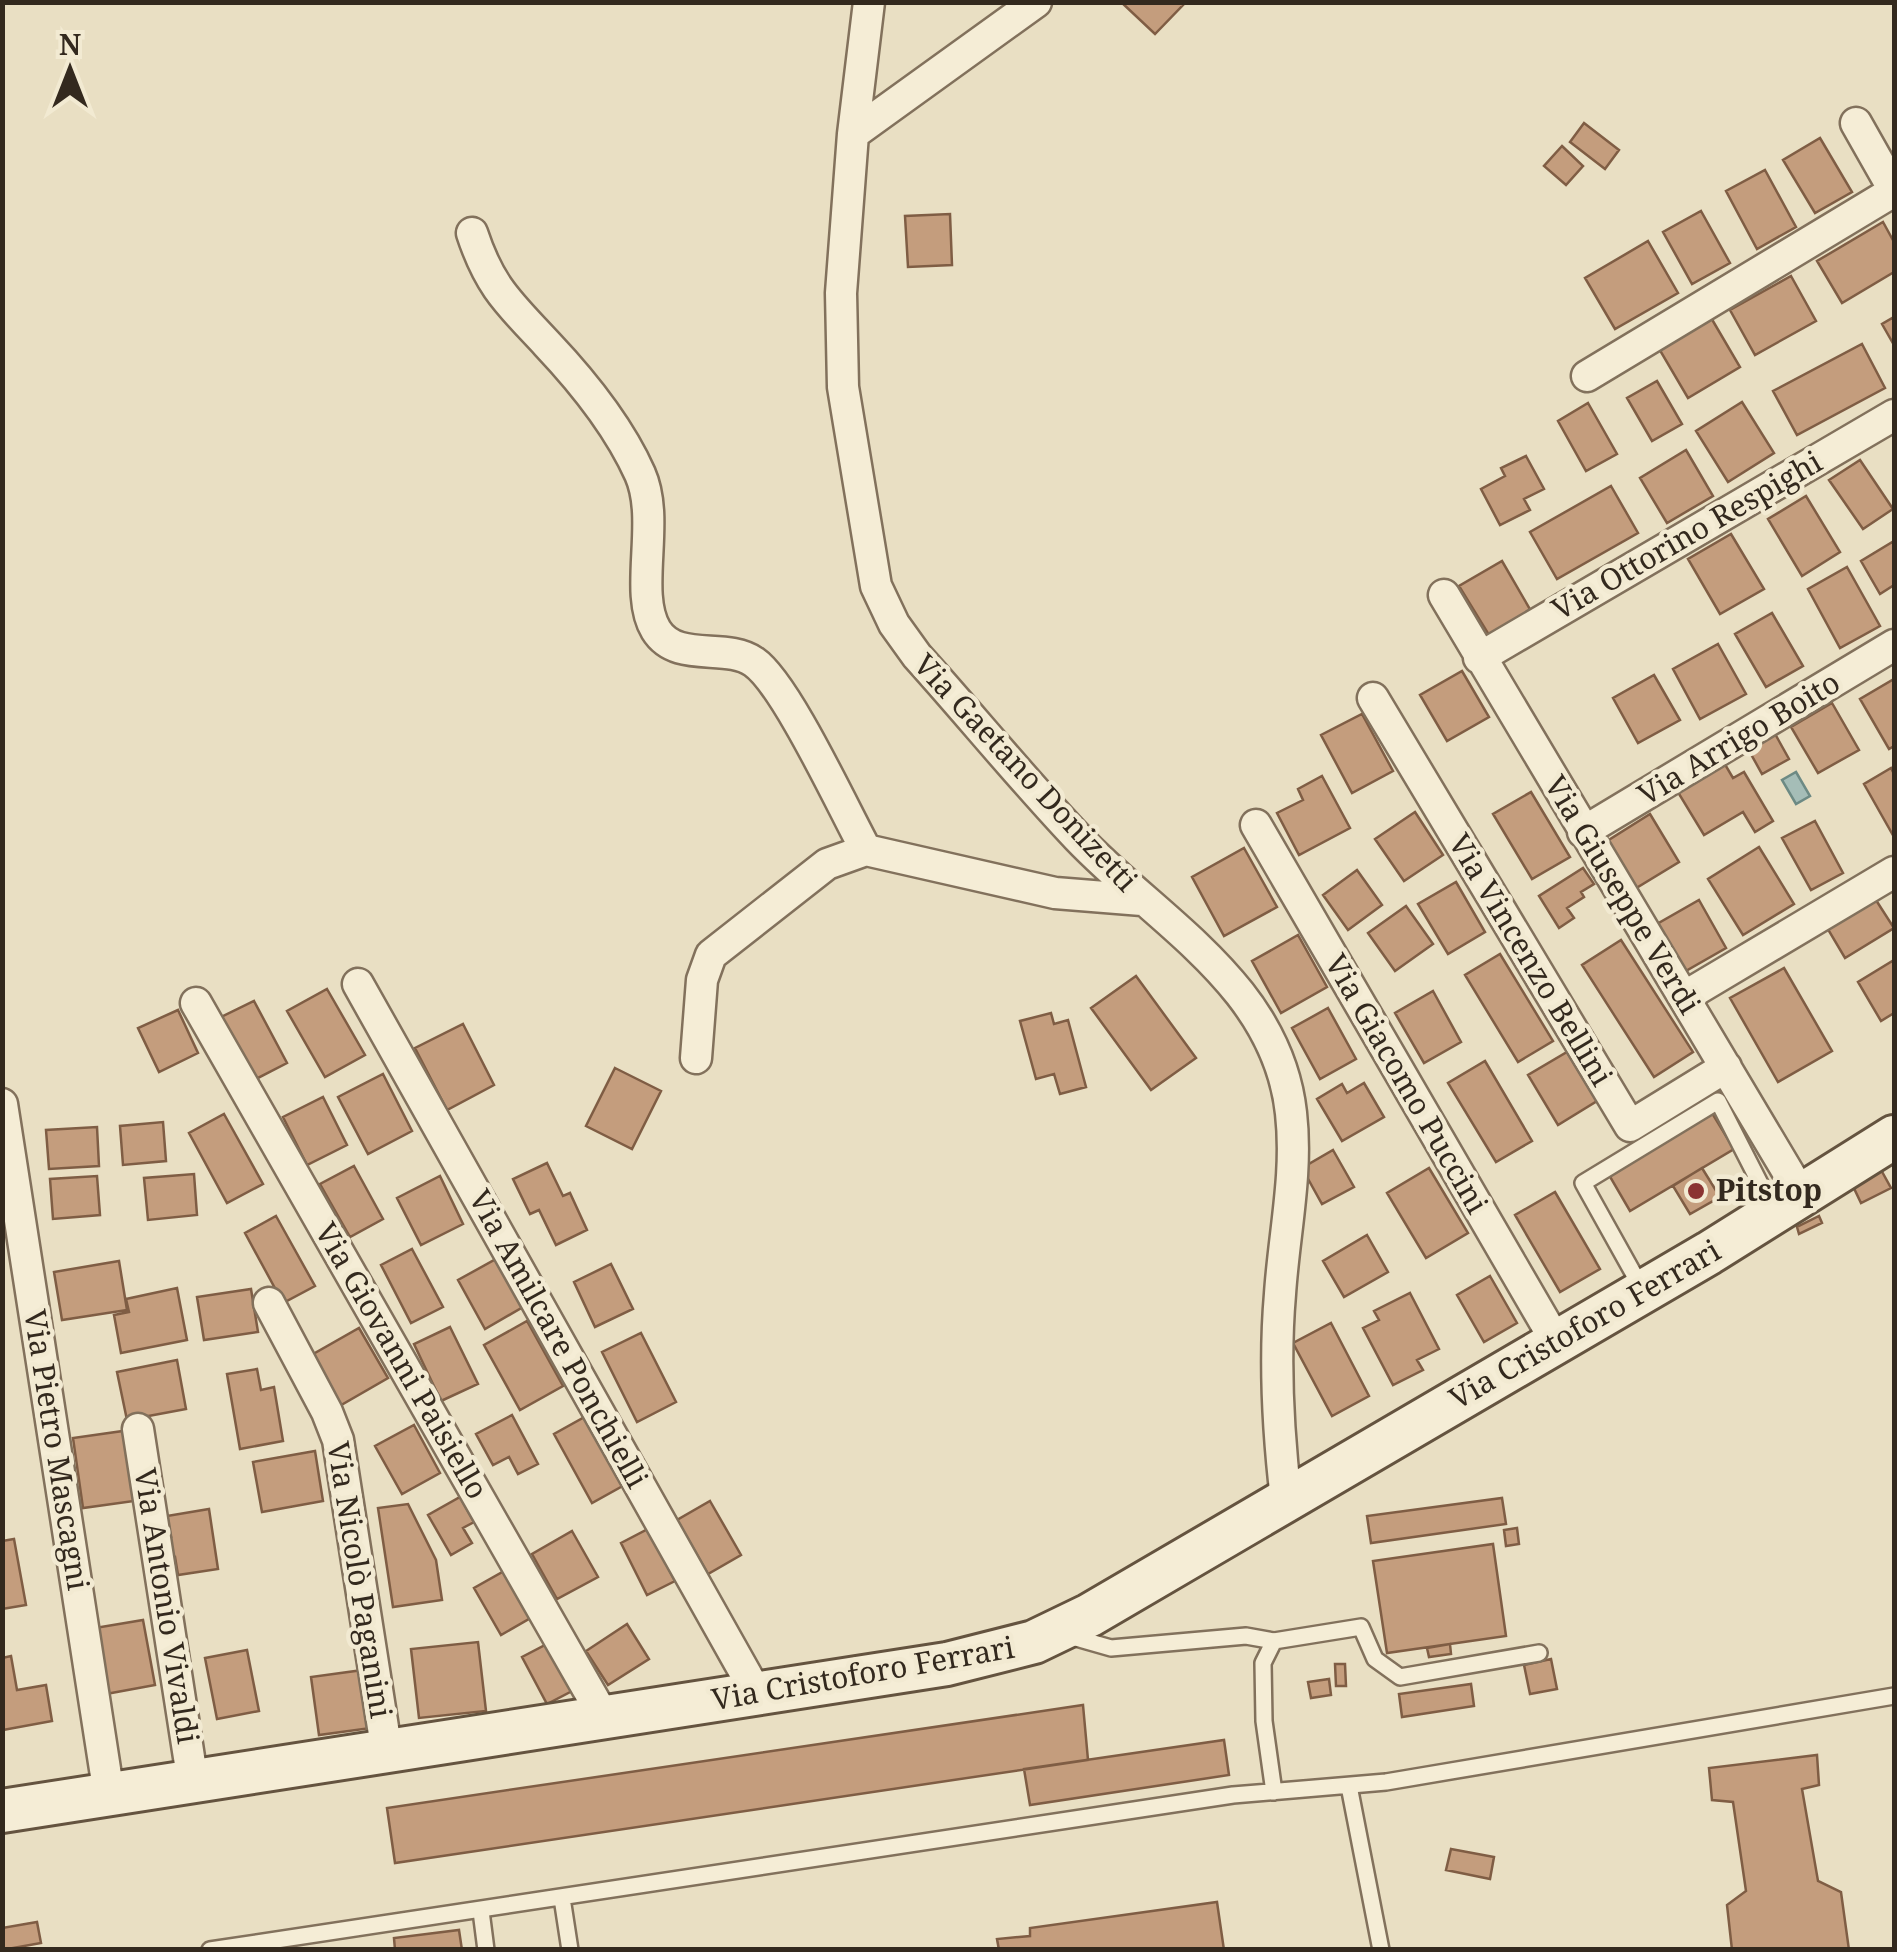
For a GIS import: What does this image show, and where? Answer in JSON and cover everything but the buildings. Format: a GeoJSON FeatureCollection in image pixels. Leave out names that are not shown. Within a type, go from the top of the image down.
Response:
{"type":"FeatureCollection","features":[{"type":"Feature","properties":{"kind":"main road","name":"Via Cristoforo Ferrari"},"geometry":{"type":"LineString","coordinates":[[2,1811],[605,1719],[965,1661],[1009,1650],[1056,1632],[1557,1343],[1894,1137]]}},
{"type":"Feature","properties":{"kind":"street","name":"Via Gaetano Donizetti"},"geometry":{"type":"LineString","coordinates":[[869,2],[852,134],[841,293],[841,364],[854,465],[879,596],[917,656],[1078,838],[1142,900],[1211,958],[1238,989],[1268,1035],[1288,1092],[1294,1160],[1279,1297],[1277,1362],[1286,1499]]}},
{"type":"Feature","properties":{"kind":"street"},"geometry":{"type":"LineString","coordinates":[[852,134],[1036,2]]}},
{"type":"Feature","properties":{"kind":"street"},"geometry":{"type":"LineString","coordinates":[[1587,376],[1894,191],[1856,123]]}},
{"type":"Feature","properties":{"kind":"street"},"geometry":{"type":"LineString","coordinates":[[472,233],[495,287],[573,375],[641,476],[649,503],[648,599],[656,629],[681,647],[741,655],[760,666],[786,703],[866,850]]}},
{"type":"Feature","properties":{"kind":"street","name":"Via Ottorino Respighi"},"geometry":{"type":"LineString","coordinates":[[1479,658],[1894,414]]}},
{"type":"Feature","properties":{"kind":"street","name":"Via Giuseppe Verdi"},"geometry":{"type":"LineString","coordinates":[[1444,596],[1726,1068],[1788,1203]]}},
{"type":"Feature","properties":{"kind":"street","name":"Via Arrigo Boito"},"geometry":{"type":"LineString","coordinates":[[1583,832],[1894,646]]}},
{"type":"Feature","properties":{"kind":"street","name":"Via Vincenzo Bellini"},"geometry":{"type":"LineString","coordinates":[[1373,698],[1630,1126],[1726,1068]]}},
{"type":"Feature","properties":{"kind":"street","name":"Via Giacomo Puccini"},"geometry":{"type":"LineString","coordinates":[[1256,825],[1557,1343]]}},
{"type":"Feature","properties":{"kind":"street"},"geometry":{"type":"LineString","coordinates":[[696,1058],[702,980],[711,954],[828,864],[866,850],[1055,894],[1142,900]]}},
{"type":"Feature","properties":{"kind":"street"},"geometry":{"type":"LineString","coordinates":[[1684,998],[1894,872]]}},
{"type":"Feature","properties":{"kind":"street","name":"Via Amilcare Ponchielli"},"geometry":{"type":"LineString","coordinates":[[358,984],[757,1694]]}},
{"type":"Feature","properties":{"kind":"street","name":"Via Giovanni Paisiello"},"geometry":{"type":"LineString","coordinates":[[196,1003],[605,1719]]}},
{"type":"Feature","properties":{"kind":"street","name":"Via Pietro Mascagni"},"geometry":{"type":"LineString","coordinates":[[2,1104],[109,1796]]}},
{"type":"Feature","properties":{"kind":"street","name":"Via Nicolò Paganini"},"geometry":{"type":"LineString","coordinates":[[269,1303],[338,1440],[386,1753]]}},
{"type":"Feature","properties":{"kind":"street","name":"Via Antonio Vivaldi"},"geometry":{"type":"LineString","coordinates":[[138,1429],[193,1782]]}},
{"type":"Feature","properties":{"kind":"lane"},"geometry":{"type":"LineString","coordinates":[[1642,1291],[1584,1183],[1718,1101],[1788,1203]]}},
{"type":"Feature","properties":{"kind":"lane"},"geometry":{"type":"LineString","coordinates":[[1056,1632],[1110,1648],[1246,1636],[1274,1641],[1361,1627],[1375,1660],[1400,1677],[1538,1653]]}},
{"type":"Feature","properties":{"kind":"lane"},"geometry":{"type":"LineString","coordinates":[[1274,1641],[1263,1662],[1264,1722],[1274,1792]]}},
{"type":"Feature","properties":{"kind":"lane"},"geometry":{"type":"LineString","coordinates":[[210,1950],[1214,1798],[1349,1786],[1894,1696]]}},
{"type":"Feature","properties":{"kind":"lane"},"geometry":{"type":"LineString","coordinates":[[1349,1786],[1381,1950]]}},
{"type":"Feature","properties":{"kind":"lane"},"geometry":{"type":"LineString","coordinates":[[562,1898],[570,1950]]}},
{"type":"Feature","properties":{"kind":"lane"},"geometry":{"type":"LineString","coordinates":[[481,1910],[486,1950]]}},
{"type":"Feature","properties":{"kind":"water"},"geometry":{"type":"Polygon","coordinates":[[[1796,772],[1810,796],[1796,804],[1782,780],[1796,772]]]}},
{"type":"Feature","properties":{"kind":"place","name":"Pitstop"},"geometry":{"type":"Point","coordinates":[1696,1191]}}]}
